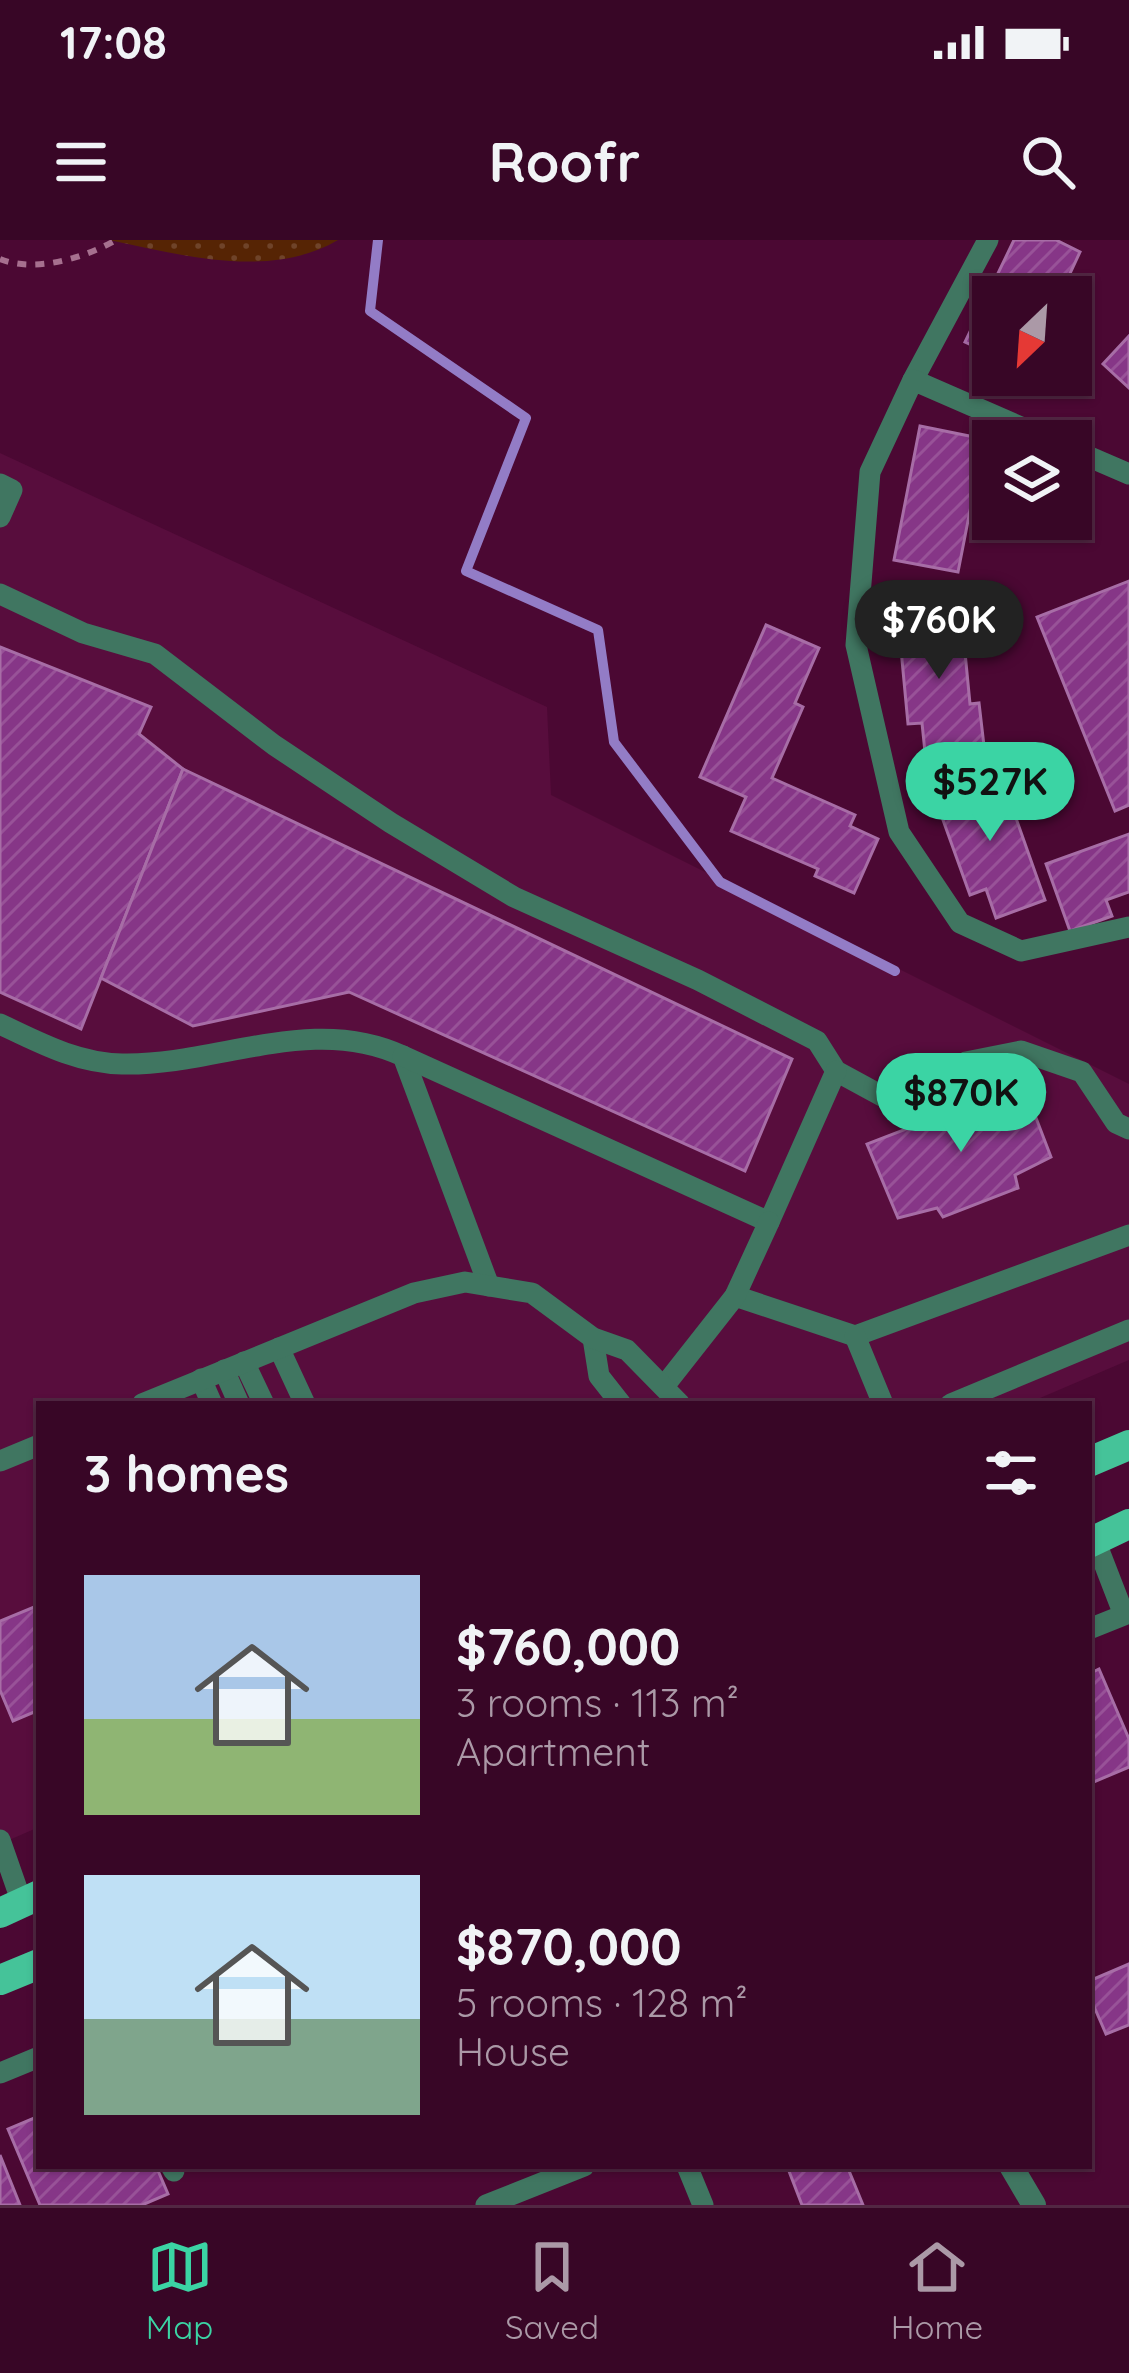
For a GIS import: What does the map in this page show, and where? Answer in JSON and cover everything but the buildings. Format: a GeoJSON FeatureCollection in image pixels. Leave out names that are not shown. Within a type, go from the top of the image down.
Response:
{"type":"FeatureCollection","features":[{"type":"Feature","properties":{"kind":"main road"},"geometry":{"type":"LineString","coordinates":[[1092,1461],[1129,1445]]}},
{"type":"Feature","properties":{"kind":"main road"},"geometry":{"type":"LineString","coordinates":[[1092,1541],[1129,1524]]}},
{"type":"Feature","properties":{"kind":"main road"},"geometry":{"type":"LineString","coordinates":[[0,1980],[36,1965]]}},
{"type":"Feature","properties":{"kind":"street"},"geometry":{"type":"LineString","coordinates":[[1013,2169],[1034,2205]]}},
{"type":"Feature","properties":{"kind":"lane"},"geometry":{"type":"LineString","coordinates":[[988,240],[870,472],[856,645],[898,832],[961,923],[1021,951],[1129,927]]}},
{"type":"Feature","properties":{"kind":"lane"},"geometry":{"type":"LineString","coordinates":[[913,380],[1004,420]]}},
{"type":"Feature","properties":{"kind":"lane"},"geometry":{"type":"LineString","coordinates":[[1092,458],[1129,474]]}},
{"type":"Feature","properties":{"kind":"lane"},"geometry":{"type":"LineString","coordinates":[[0,484],[12,490],[0,517]]}},
{"type":"Feature","properties":{"kind":"lane"},"geometry":{"type":"LineString","coordinates":[[0,593],[83,633],[155,654],[274,746],[391,824],[514,897],[698,980],[818,1041],[836,1071],[882,1096],[901,1096],[966,1062],[1021,1051],[1082,1072],[1115,1123],[1129,1130]]}},
{"type":"Feature","properties":{"kind":"lane"},"geometry":{"type":"LineString","coordinates":[[0,1024],[76,1059],[125,1064],[332,1036],[371,1041],[769,1222]]}},
{"type":"Feature","properties":{"kind":"lane"},"geometry":{"type":"LineString","coordinates":[[403,1056],[489,1286]]}},
{"type":"Feature","properties":{"kind":"lane"},"geometry":{"type":"LineString","coordinates":[[664,1385],[734,1296],[836,1071]]}},
{"type":"Feature","properties":{"kind":"lane"},"geometry":{"type":"LineString","coordinates":[[734,1296],[855,1336],[1129,1235]]}},
{"type":"Feature","properties":{"kind":"lane"},"geometry":{"type":"LineString","coordinates":[[157,1401],[414,1293],[465,1282],[532,1293],[593,1338],[627,1350],[677,1401]]}},
{"type":"Feature","properties":{"kind":"lane"},"geometry":{"type":"LineString","coordinates":[[958,1401],[1129,1330]]}},
{"type":"Feature","properties":{"kind":"lane"},"geometry":{"type":"LineString","coordinates":[[855,1336],[882,1401]]}},
{"type":"Feature","properties":{"kind":"lane"},"geometry":{"type":"LineString","coordinates":[[593,1338],[599,1376],[619,1401]]}},
{"type":"Feature","properties":{"kind":"lane"},"geometry":{"type":"LineString","coordinates":[[279,1348],[304,1401]]}},
{"type":"Feature","properties":{"kind":"lane"},"geometry":{"type":"LineString","coordinates":[[234,1366],[238,1401]]}},
{"type":"Feature","properties":{"kind":"lane"},"geometry":{"type":"LineString","coordinates":[[234,1366],[262,1401]]}},
{"type":"Feature","properties":{"kind":"lane"},"geometry":{"type":"LineString","coordinates":[[201,1379],[211,1401]]}},
{"type":"Feature","properties":{"kind":"lane"},"geometry":{"type":"LineString","coordinates":[[0,1461],[36,1446]]}},
{"type":"Feature","properties":{"kind":"lane"},"geometry":{"type":"LineString","coordinates":[[1092,1541],[1126,1621],[1092,1628]]}},
{"type":"Feature","properties":{"kind":"lane"},"geometry":{"type":"LineString","coordinates":[[0,1840],[20,1903]]}},
{"type":"Feature","properties":{"kind":"lane"},"geometry":{"type":"LineString","coordinates":[[1,2071],[36,2058]]}},
{"type":"Feature","properties":{"kind":"lane"},"geometry":{"type":"LineString","coordinates":[[487,2205],[577,2169]]}},
{"type":"Feature","properties":{"kind":"lane"},"geometry":{"type":"LineString","coordinates":[[688,2169],[703,2205]]}},
{"type":"Feature","properties":{"kind":"path"},"geometry":{"type":"LineString","coordinates":[[0,259],[14,265],[66,259],[91,254],[116,240]]}},
{"type":"Feature","properties":{"kind":"shaded area"},"geometry":{"type":"Polygon","coordinates":[[[109,240],[338,240],[312,252],[255,262],[195,257],[109,240]]]}},
{"type":"Feature","properties":{"kind":"shaded area"},"geometry":{"type":"Polygon","coordinates":[[[0,453],[547,707],[551,795],[1129,1084],[1129,1360],[1033,1401],[36,1401],[36,1828],[0,1844],[0,453]]]}},
{"type":"Feature","properties":{"kind":"waterway"},"geometry":{"type":"LineString","coordinates":[[378,240],[370,311],[526,418],[466,571],[598,630],[614,742],[720,882],[895,971]]}}]}
